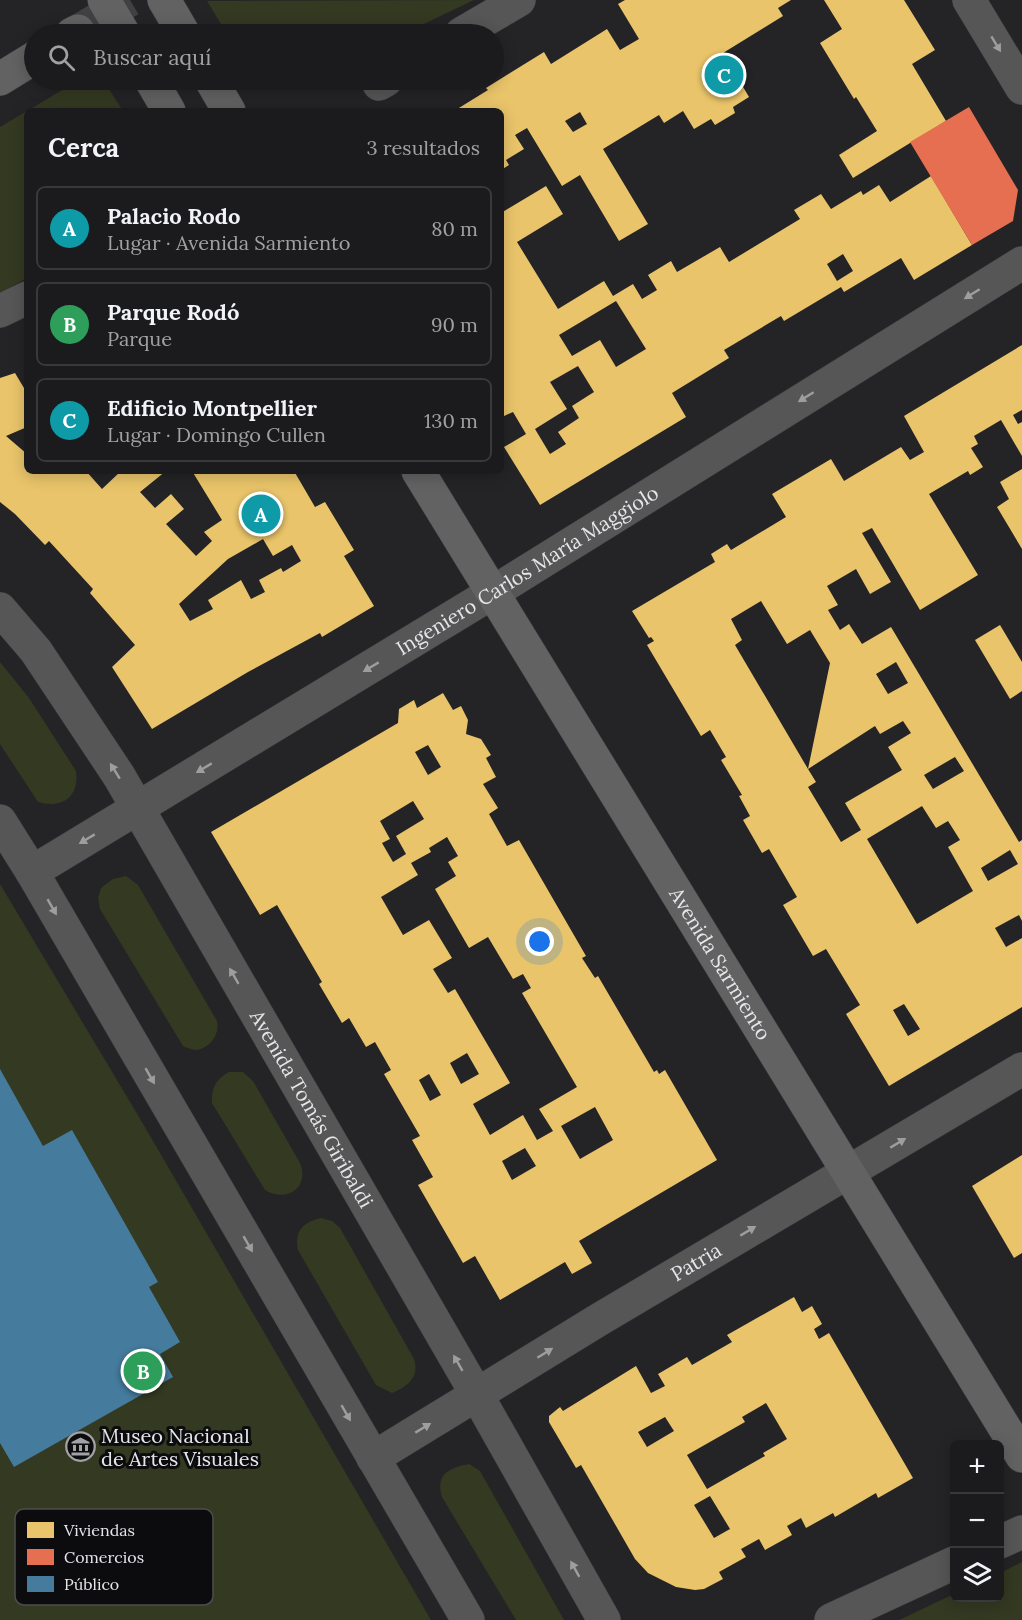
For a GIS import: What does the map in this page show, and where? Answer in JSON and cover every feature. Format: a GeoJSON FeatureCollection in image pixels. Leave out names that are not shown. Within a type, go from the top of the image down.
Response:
{"type":"FeatureCollection","features":[{"type":"Feature","properties":{"kind":"street"},"geometry":{"type":"LineString","coordinates":[[104,0],[118,24]]}},
{"type":"Feature","properties":{"kind":"street"},"geometry":{"type":"LineString","coordinates":[[164,0],[178,24]]}},
{"type":"Feature","properties":{"kind":"street"},"geometry":{"type":"LineString","coordinates":[[478,24],[519,0]]}},
{"type":"Feature","properties":{"kind":"street"},"geometry":{"type":"LineString","coordinates":[[969,0],[1022,88]]}},
{"type":"Feature","properties":{"kind":"street"},"geometry":{"type":"LineString","coordinates":[[0,79],[24,64]]}},
{"type":"Feature","properties":{"kind":"street"},"geometry":{"type":"LineString","coordinates":[[156,90],[167,108]]}},
{"type":"Feature","properties":{"kind":"street","name":"Ingeniero Carlos María Maggiolo"},"geometry":{"type":"LineString","coordinates":[[32,872],[492,593],[1022,263]]}},
{"type":"Feature","properties":{"kind":"street"},"geometry":{"type":"LineString","coordinates":[[0,311],[24,299]]}},
{"type":"Feature","properties":{"kind":"street","name":"Avenida Sarmiento"},"geometry":{"type":"LineString","coordinates":[[420,474],[1022,1456]]}},
{"type":"Feature","properties":{"kind":"street","name":"Avenida Tomás Giribaldi"},"geometry":{"type":"LineString","coordinates":[[0,609],[36,651],[118,776],[477,1395],[604,1620]]}},
{"type":"Feature","properties":{"kind":"street"},"geometry":{"type":"LineString","coordinates":[[0,821],[32,872],[468,1620]]}},
{"type":"Feature","properties":{"kind":"street","name":"Patria"},"geometry":{"type":"LineString","coordinates":[[373,1458],[600,1319],[1022,1069]]}},
{"type":"Feature","properties":{"kind":"street"},"geometry":{"type":"LineString","coordinates":[[1004,1540],[1022,1532]]}},
{"type":"Feature","properties":{"kind":"street"},"geometry":{"type":"LineString","coordinates":[[831,1620],[950,1565]]}},
{"type":"Feature","properties":{"kind":"green space"},"geometry":{"type":"Polygon","coordinates":[[[474,0],[424,24],[221,24],[207,1],[474,0]]]}},
{"type":"Feature","properties":{"kind":"green space"},"geometry":{"type":"Polygon","coordinates":[[[62,90],[109,90],[121,108],[32,108],[62,90]]]}},
{"type":"Feature","properties":{"kind":"green space"},"geometry":{"type":"Polygon","coordinates":[[[24,113],[24,280],[0,293],[0,127],[24,113]]]}},
{"type":"Feature","properties":{"kind":"green space"},"geometry":{"type":"Polygon","coordinates":[[[0,662],[29,698],[76,771],[75,788],[67,799],[61,802],[46,804],[38,802],[0,744],[0,662]]]}},
{"type":"Feature","properties":{"kind":"green space"},"geometry":{"type":"Polygon","coordinates":[[[126,876],[138,885],[217,1021],[216,1035],[202,1048],[195,1050],[183,1046],[100,909],[98,898],[101,888],[113,879],[126,876]]]}},
{"type":"Feature","properties":{"kind":"green space"},"geometry":{"type":"Polygon","coordinates":[[[0,884],[142,1122],[431,1620],[0,1620],[0,884]]]}},
{"type":"Feature","properties":{"kind":"green space"},"geometry":{"type":"Polygon","coordinates":[[[229,1072],[243,1072],[253,1081],[300,1163],[302,1180],[294,1191],[281,1195],[265,1190],[212,1103],[215,1085],[229,1072]]]}},
{"type":"Feature","properties":{"kind":"green space"},"geometry":{"type":"Polygon","coordinates":[[[321,1218],[332,1221],[340,1228],[414,1359],[414,1376],[403,1388],[392,1393],[376,1385],[298,1250],[297,1238],[301,1228],[321,1218]]]}},
{"type":"Feature","properties":{"kind":"green space"},"geometry":{"type":"Polygon","coordinates":[[[469,1464],[480,1471],[564,1620],[516,1620],[442,1497],[440,1483],[445,1473],[469,1464]]]}},
{"type":"Feature","properties":{"kind":"green space"},"geometry":{"type":"Polygon","coordinates":[[[1022,1562],[1022,1620],[899,1620],[950,1596],[950,1602],[1004,1602],[1004,1571],[1022,1562]]]}},
{"type":"Feature","properties":{"kind":"building: Viviendas"},"geometry":{"type":"Polygon","coordinates":[[[625,0],[791,0],[778,8],[783,16],[723,53],[749,97],[733,107],[735,113],[715,125],[711,119],[694,129],[683,111],[664,123],[659,115],[603,149],[648,224],[619,241],[580,175],[562,186],[527,128],[515,135],[524,149],[506,160],[509,165],[504,168],[504,108],[459,108],[488,90],[504,90],[504,77],[544,52],[551,64],[607,29],[620,50],[639,39],[618,4],[625,0]],[[580,112],[565,121],[573,132],[587,124],[580,112]]]}},
{"type":"Feature","properties":{"kind":"building: Viviendas"},"geometry":{"type":"Polygon","coordinates":[[[824,0],[904,0],[935,50],[912,64],[946,121],[853,178],[839,155],[877,131],[856,97],[854,99],[820,43],[842,29],[824,0]]]}},
{"type":"Feature","properties":{"kind":"building: Viviendas"},"geometry":{"type":"Polygon","coordinates":[[[931,176],[972,245],[914,280],[901,258],[844,292],[841,287],[784,321],[781,316],[724,350],[729,358],[672,393],[686,417],[540,505],[504,447],[526,434],[513,412],[504,416],[504,211],[546,186],[563,214],[517,242],[558,309],[604,281],[613,296],[633,284],[642,299],[657,290],[648,275],[671,261],[677,272],[720,247],[729,262],[800,219],[794,210],[821,194],[831,209],[861,191],[863,195],[879,185],[890,202],[931,176]],[[843,254],[827,264],[837,281],[853,271],[843,254]],[[616,301],[559,335],[572,356],[600,340],[616,367],[646,349],[616,301]],[[578,366],[550,382],[567,409],[535,429],[550,454],[566,444],[558,432],[579,418],[572,406],[594,392],[578,366]]]}},
{"type":"Feature","properties":{"kind":"building: Viviendas"},"geometry":{"type":"Polygon","coordinates":[[[1022,345],[1022,410],[1013,415],[1018,424],[1022,422],[1022,456],[1001,420],[974,436],[978,444],[971,448],[983,467],[970,475],[968,471],[929,494],[978,575],[920,610],[872,528],[862,533],[891,582],[870,594],[856,569],[827,586],[838,605],[828,610],[840,630],[849,624],[862,644],[891,627],[1019,842],[1022,840],[1022,921],[1019,915],[995,928],[1006,947],[1022,938],[1022,1007],[889,1086],[846,1014],[860,1005],[826,949],[813,956],[783,905],[797,897],[769,849],[762,853],[743,820],[750,816],[739,796],[742,795],[721,760],[726,757],[710,730],[701,736],[647,645],[654,641],[651,637],[649,638],[632,611],[715,562],[711,554],[727,544],[731,550],[786,517],[772,494],[831,459],[844,481],[901,447],[910,460],[924,452],[904,416],[1022,345]],[[761,601],[731,619],[742,640],[735,645],[808,769],[830,663],[810,630],[787,644],[761,601]],[[896,662],[876,674],[888,694],[908,683],[896,662]],[[903,721],[880,734],[875,726],[808,769],[816,782],[808,787],[841,842],[861,830],[845,803],[902,770],[888,747],[911,733],[903,721]],[[955,757],[924,775],[933,789],[964,771],[955,757]],[[922,806],[867,839],[917,924],[973,891],[948,847],[960,840],[948,821],[936,828],[922,806]],[[1010,850],[981,868],[988,881],[1018,864],[1010,850]],[[904,1004],[893,1010],[908,1036],[920,1029],[904,1004]]]}},
{"type":"Feature","properties":{"kind":"building: Viviendas"},"geometry":{"type":"Polygon","coordinates":[[[15,373],[24,388],[24,428],[6,436],[24,451],[24,474],[89,474],[102,489],[118,474],[162,474],[140,492],[155,508],[171,494],[184,509],[166,524],[196,556],[212,541],[204,532],[222,520],[194,474],[296,474],[315,507],[325,502],[354,550],[344,556],[374,606],[322,637],[320,633],[248,672],[152,729],[112,667],[135,645],[90,593],[93,589],[49,541],[45,545],[0,502],[0,378],[15,373]],[[263,539],[228,559],[179,604],[190,621],[213,609],[208,600],[241,580],[251,599],[265,592],[259,580],[281,568],[283,572],[301,561],[292,545],[273,556],[263,539]]]}},
{"type":"Feature","properties":{"kind":"building: Viviendas"},"geometry":{"type":"Polygon","coordinates":[[[1022,469],[1022,549],[997,507],[1009,499],[1000,482],[1022,469]]]}},
{"type":"Feature","properties":{"kind":"building: Viviendas"},"geometry":{"type":"Polygon","coordinates":[[[1000,625],[1022,662],[1022,691],[1010,699],[975,640],[1000,625]]]}},
{"type":"Feature","properties":{"kind":"building: Viviendas"},"geometry":{"type":"Polygon","coordinates":[[[443,693],[453,710],[461,706],[468,720],[466,734],[481,739],[491,755],[486,758],[496,777],[483,784],[498,808],[489,814],[507,846],[519,840],[586,956],[582,958],[595,978],[598,976],[654,1072],[657,1070],[659,1074],[665,1070],[717,1160],[579,1241],[592,1263],[572,1274],[565,1262],[500,1300],[475,1256],[463,1263],[418,1185],[433,1177],[412,1140],[420,1136],[384,1074],[391,1070],[375,1042],[366,1047],[349,1018],[342,1023],[319,984],[322,982],[277,905],[260,915],[211,832],[398,723],[399,709],[414,700],[417,708],[443,693]],[[428,745],[415,752],[428,775],[441,767],[428,745]],[[413,801],[380,821],[390,839],[382,843],[393,862],[406,854],[396,836],[424,819],[413,801]],[[447,837],[429,848],[431,852],[411,863],[418,875],[381,897],[403,935],[429,920],[452,958],[433,969],[448,993],[455,989],[510,1083],[473,1104],[490,1135],[523,1115],[537,1140],[553,1131],[539,1109],[577,1087],[522,993],[531,988],[523,974],[513,979],[488,937],[469,948],[435,889],[456,876],[448,862],[458,856],[447,837]],[[467,1053],[450,1063],[461,1084],[479,1074],[467,1053]],[[429,1074],[419,1080],[430,1101],[441,1095],[429,1074]],[[595,1107],[561,1126],[580,1159],[613,1140],[595,1107]],[[525,1148],[502,1161],[512,1180],[536,1166],[525,1148]]]}},
{"type":"Feature","properties":{"kind":"building: Viviendas"},"geometry":{"type":"Polygon","coordinates":[[[1022,1155],[1022,1253],[1014,1258],[972,1186],[1022,1155]]]}},
{"type":"Feature","properties":{"kind":"building: Viviendas"},"geometry":{"type":"Polygon","coordinates":[[[794,1297],[802,1312],[812,1306],[822,1324],[814,1329],[819,1339],[829,1333],[913,1478],[878,1498],[876,1493],[835,1517],[833,1513],[806,1528],[801,1518],[787,1526],[792,1535],[765,1550],[759,1539],[741,1549],[746,1557],[719,1572],[723,1579],[704,1589],[676,1587],[648,1573],[635,1559],[581,1465],[576,1468],[549,1422],[549,1416],[560,1407],[563,1411],[636,1366],[651,1393],[665,1386],[658,1374],[687,1357],[692,1365],[732,1342],[727,1335],[794,1297]],[[766,1403],[742,1417],[745,1422],[687,1455],[707,1489],[765,1456],[763,1453],[787,1439],[766,1403]],[[665,1417],[638,1432],[647,1447],[674,1431],[665,1417]],[[710,1496],[694,1505],[714,1538],[730,1529],[710,1496]]]}},
{"type":"Feature","properties":{"kind":"building: Comercios"},"geometry":{"type":"Polygon","coordinates":[[[969,107],[1018,190],[1013,221],[972,245],[910,142],[969,107]]]}},
{"type":"Feature","properties":{"kind":"building: Público"},"geometry":{"type":"Polygon","coordinates":[[[0,1069],[43,1146],[72,1130],[158,1282],[149,1287],[180,1342],[160,1354],[173,1377],[14,1467],[0,1443],[0,1069]]]}},
{"type":"Feature","properties":{"kind":"tunnel"},"geometry":{"type":"LineString","coordinates":[[90,24],[130,0]]}},
{"type":"Feature","properties":{"kind":"place","name":"Edificio Montpellier"},"geometry":{"type":"Point","coordinates":[724,75]}},
{"type":"Feature","properties":{"kind":"place","name":"Palacio Rodo"},"geometry":{"type":"Point","coordinates":[261,514]}},
{"type":"Feature","properties":{"kind":"place","name":"Parque Rodó"},"geometry":{"type":"Point","coordinates":[143,1371]}},
{"type":"Feature","properties":{"kind":"place","name":"Museo Nacional de Artes Visuales"},"geometry":{"type":"Point","coordinates":[80,1447]}}]}
